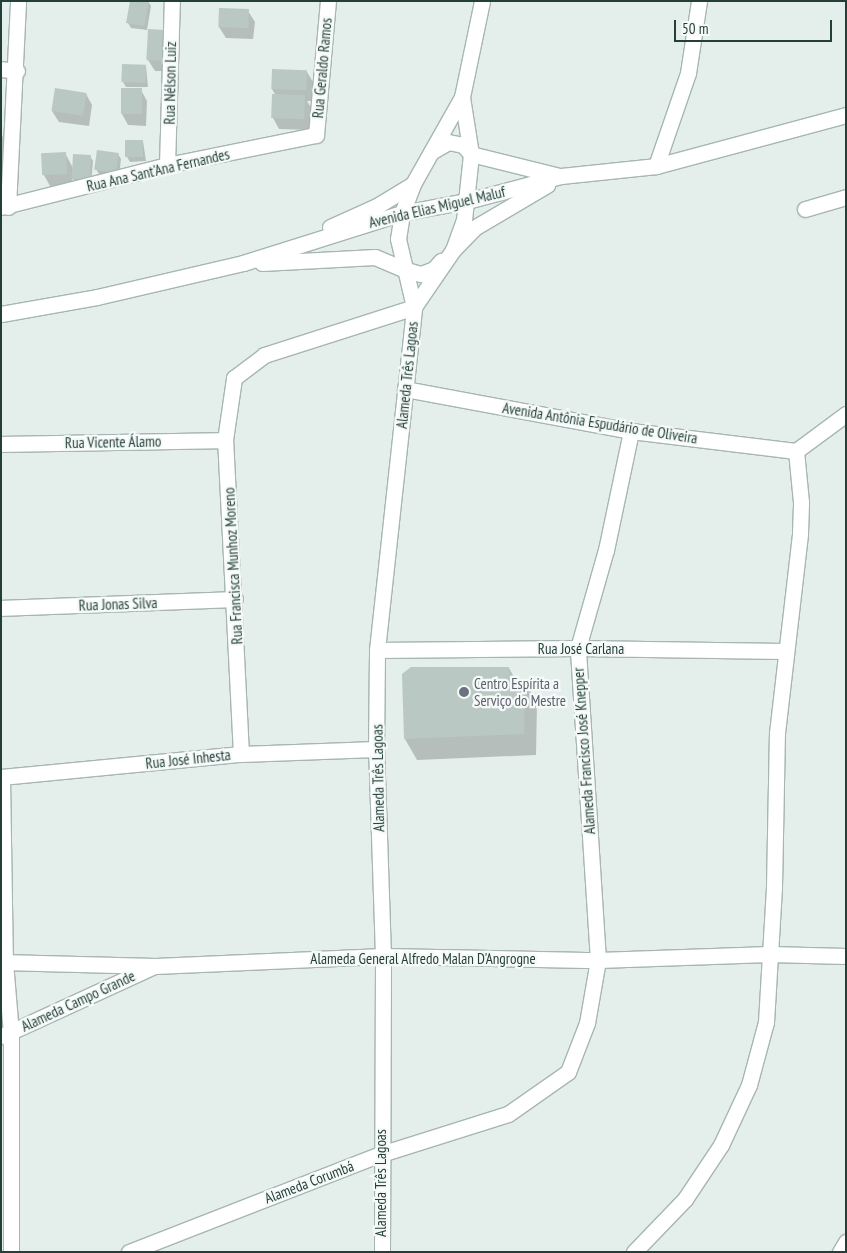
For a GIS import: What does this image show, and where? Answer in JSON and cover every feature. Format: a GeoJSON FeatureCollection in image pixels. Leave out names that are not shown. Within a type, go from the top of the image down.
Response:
{"type":"FeatureCollection","features":[{"type":"Feature","properties":{"kind":"street"},"geometry":{"type":"LineString","coordinates":[[5,207],[17,71],[18,1]]}},
{"type":"Feature","properties":{"kind":"street","name":"Rua Nélson Luiz"},"geometry":{"type":"LineString","coordinates":[[168,164],[172,1]]}},
{"type":"Feature","properties":{"kind":"street","name":"Rua Geraldo Ramos"},"geometry":{"type":"LineString","coordinates":[[316,135],[328,1]]}},
{"type":"Feature","properties":{"kind":"street","name":"Alameda Três Lagoas"},"geometry":{"type":"LineString","coordinates":[[382,1252],[383,956],[376,749],[377,650],[414,307],[403,269],[398,239],[402,212],[412,184],[462,97],[482,1]]}},
{"type":"Feature","properties":{"kind":"street"},"geometry":{"type":"LineString","coordinates":[[656,166],[688,73],[699,1]]}},
{"type":"Feature","properties":{"kind":"street"},"geometry":{"type":"LineString","coordinates":[[1,70],[17,71]]}},
{"type":"Feature","properties":{"kind":"street","name":"Alameda Três Lagoas"},"geometry":{"type":"LineString","coordinates":[[414,307],[453,250],[467,201],[471,154],[462,97]]}},
{"type":"Feature","properties":{"kind":"street","name":"Avenida Elias Miguel Maluf"},"geometry":{"type":"LineString","coordinates":[[1,314],[97,297],[243,264],[402,212],[467,201],[561,176],[656,166],[846,115]]}},
{"type":"Feature","properties":{"kind":"street","name":"Rua Ana Sant'Ana Fernandes"},"geometry":{"type":"LineString","coordinates":[[5,207],[168,164],[316,135]]}},
{"type":"Feature","properties":{"kind":"street"},"geometry":{"type":"LineString","coordinates":[[430,153],[438,145],[448,142],[463,145],[471,154],[561,176]]}},
{"type":"Feature","properties":{"kind":"street"},"geometry":{"type":"LineString","coordinates":[[243,264],[375,257],[403,269],[421,274],[434,269],[474,228],[561,176]]}},
{"type":"Feature","properties":{"kind":"street"},"geometry":{"type":"LineString","coordinates":[[243,264],[377,206],[412,184]]}},
{"type":"Feature","properties":{"kind":"street"},"geometry":{"type":"LineString","coordinates":[[805,209],[846,197]]}},
{"type":"Feature","properties":{"kind":"street","name":"Rua Francisca Munhoz Moreno"},"geometry":{"type":"LineString","coordinates":[[241,754],[235,599],[225,440],[234,378],[264,355],[414,307]]}},
{"type":"Feature","properties":{"kind":"street","name":"Avenida Antônia Espudário de Oliveira"},"geometry":{"type":"LineString","coordinates":[[405,389],[631,432],[796,451]]}},
{"type":"Feature","properties":{"kind":"street"},"geometry":{"type":"LineString","coordinates":[[634,1252],[685,1200],[704,1173],[736,1116],[759,1054],[766,1022],[774,887],[777,733],[784,651],[800,533],[801,502],[796,451],[846,414]]}},
{"type":"Feature","properties":{"kind":"street","name":"Alameda Francisco José Knepper"},"geometry":{"type":"LineString","coordinates":[[568,1072],[587,1023],[598,960],[578,648],[606,550],[631,432]]}},
{"type":"Feature","properties":{"kind":"street","name":"Rua Vicente Álamo"},"geometry":{"type":"LineString","coordinates":[[1,444],[225,440]]}},
{"type":"Feature","properties":{"kind":"street","name":"Rua Jonas Silva"},"geometry":{"type":"LineString","coordinates":[[1,608],[235,599]]}},
{"type":"Feature","properties":{"kind":"street","name":"Rua José Carlana"},"geometry":{"type":"LineString","coordinates":[[377,650],[578,648],[784,651]]}},
{"type":"Feature","properties":{"kind":"street","name":"Rua José Inhesta"},"geometry":{"type":"LineString","coordinates":[[2,777],[241,754],[376,749]]}},
{"type":"Feature","properties":{"kind":"street"},"geometry":{"type":"LineString","coordinates":[[2,777],[3,962],[11,1252]]}},
{"type":"Feature","properties":{"kind":"street","name":"Alameda General Alfredo Malan D'Angrogne"},"geometry":{"type":"LineString","coordinates":[[3,962],[155,966],[383,956],[598,960],[769,954],[846,956]]}},
{"type":"Feature","properties":{"kind":"street","name":"Alameda Campo Grande"},"geometry":{"type":"LineString","coordinates":[[6,1035],[155,966]]}},
{"type":"Feature","properties":{"kind":"street","name":"Alameda Corumbá"},"geometry":{"type":"LineString","coordinates":[[129,1252],[381,1154],[508,1114],[568,1072]]}},
{"type":"Feature","properties":{"kind":"street"},"geometry":{"type":"LineString","coordinates":[[840,1252],[846,1242]]}},
{"type":"Feature","properties":{"kind":"building"},"geometry":{"type":"Polygon","coordinates":[[[130,1],[149,1],[144,26],[126,23],[130,1]]]}},
{"type":"Feature","properties":{"kind":"building"},"geometry":{"type":"Polygon","coordinates":[[[219,8],[249,9],[248,28],[218,27],[219,8]]]}},
{"type":"Feature","properties":{"kind":"building"},"geometry":{"type":"Polygon","coordinates":[[[148,29],[165,30],[163,61],[146,60],[148,29]]]}},
{"type":"Feature","properties":{"kind":"building"},"geometry":{"type":"Polygon","coordinates":[[[122,64],[146,65],[145,83],[121,82],[122,64]]]}},
{"type":"Feature","properties":{"kind":"building"},"geometry":{"type":"Polygon","coordinates":[[[272,69],[307,70],[306,90],[271,89],[272,69]]]}},
{"type":"Feature","properties":{"kind":"building"},"geometry":{"type":"Polygon","coordinates":[[[55,88],[87,93],[83,116],[51,111],[55,88]]]}},
{"type":"Feature","properties":{"kind":"building"},"geometry":{"type":"Polygon","coordinates":[[[121,88],[142,88],[142,114],[121,114],[121,88]]]}},
{"type":"Feature","properties":{"kind":"building"},"geometry":{"type":"Polygon","coordinates":[[[272,94],[305,95],[304,119],[271,118],[272,94]]]}},
{"type":"Feature","properties":{"kind":"building"},"geometry":{"type":"Polygon","coordinates":[[[125,140],[143,140],[143,157],[125,157],[125,140]]]}},
{"type":"Feature","properties":{"kind":"building"},"geometry":{"type":"Polygon","coordinates":[[[97,150],[119,153],[116,173],[94,170],[97,150]]]}},
{"type":"Feature","properties":{"kind":"building"},"geometry":{"type":"Polygon","coordinates":[[[66,152],[67,174],[42,175],[41,153],[66,152]]]}},
{"type":"Feature","properties":{"kind":"building"},"geometry":{"type":"Polygon","coordinates":[[[73,154],[91,155],[90,180],[72,179],[73,154]]]}},
{"type":"Feature","properties":{"kind":"building","name":"Centro Espírita a Serviço do Mestre"},"geometry":{"type":"Polygon","coordinates":[[[411,667],[509,667],[510,680],[525,680],[524,734],[404,739],[402,674],[411,667]]]}},
{"type":"Feature","properties":{"kind":"place","name":"Centro Espírita a Serviço do Mestre"},"geometry":{"type":"Point","coordinates":[464,692]}}]}
